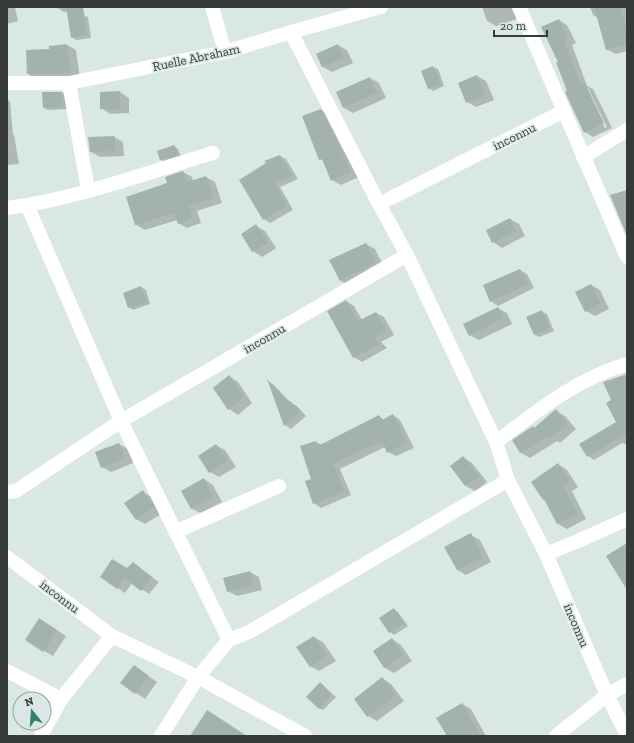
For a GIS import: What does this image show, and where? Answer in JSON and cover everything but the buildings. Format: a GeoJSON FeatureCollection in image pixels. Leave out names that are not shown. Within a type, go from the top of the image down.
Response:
{"type":"FeatureCollection","features":[{"type":"Feature","properties":{"kind":"street"},"geometry":{"type":"LineString","coordinates":[[212,7],[225,52]]}},
{"type":"Feature","properties":{"kind":"street","name":"Ruelle Abraham"},"geometry":{"type":"LineString","coordinates":[[7,83],[69,83],[225,52],[381,7]]}},
{"type":"Feature","properties":{"kind":"street"},"geometry":{"type":"LineString","coordinates":[[519,7],[627,257]]}},
{"type":"Feature","properties":{"kind":"street","name":"inconnu"},"geometry":{"type":"LineString","coordinates":[[291,32],[379,204],[407,255],[496,442],[508,480],[546,554],[607,695],[627,735]]}},
{"type":"Feature","properties":{"kind":"street"},"geometry":{"type":"LineString","coordinates":[[69,83],[88,190]]}},
{"type":"Feature","properties":{"kind":"street","name":"inconnu"},"geometry":{"type":"LineString","coordinates":[[379,204],[564,111]]}},
{"type":"Feature","properties":{"kind":"street"},"geometry":{"type":"LineString","coordinates":[[583,157],[627,130]]}},
{"type":"Feature","properties":{"kind":"street"},"geometry":{"type":"LineString","coordinates":[[7,208],[27,205],[88,190],[213,153]]}},
{"type":"Feature","properties":{"kind":"street"},"geometry":{"type":"LineString","coordinates":[[27,205],[121,421],[229,640]]}},
{"type":"Feature","properties":{"kind":"street","name":"inconnu"},"geometry":{"type":"LineString","coordinates":[[7,492],[16,490],[121,421],[407,255]]}},
{"type":"Feature","properties":{"kind":"street"},"geometry":{"type":"LineString","coordinates":[[496,442],[553,399],[609,369],[627,364]]}},
{"type":"Feature","properties":{"kind":"street"},"geometry":{"type":"LineString","coordinates":[[161,736],[198,677],[229,640],[250,632],[508,480]]}},
{"type":"Feature","properties":{"kind":"street"},"geometry":{"type":"LineString","coordinates":[[175,532],[279,486]]}},
{"type":"Feature","properties":{"kind":"street"},"geometry":{"type":"LineString","coordinates":[[546,554],[578,542],[627,519]]}},
{"type":"Feature","properties":{"kind":"street","name":"inconnu"},"geometry":{"type":"LineString","coordinates":[[7,557],[112,636],[198,677],[305,736]]}},
{"type":"Feature","properties":{"kind":"street"},"geometry":{"type":"LineString","coordinates":[[41,736],[61,699],[112,636]]}},
{"type":"Feature","properties":{"kind":"street"},"geometry":{"type":"LineString","coordinates":[[7,671],[61,699]]}},
{"type":"Feature","properties":{"kind":"street"},"geometry":{"type":"LineString","coordinates":[[556,736],[607,695],[627,684]]}}]}
